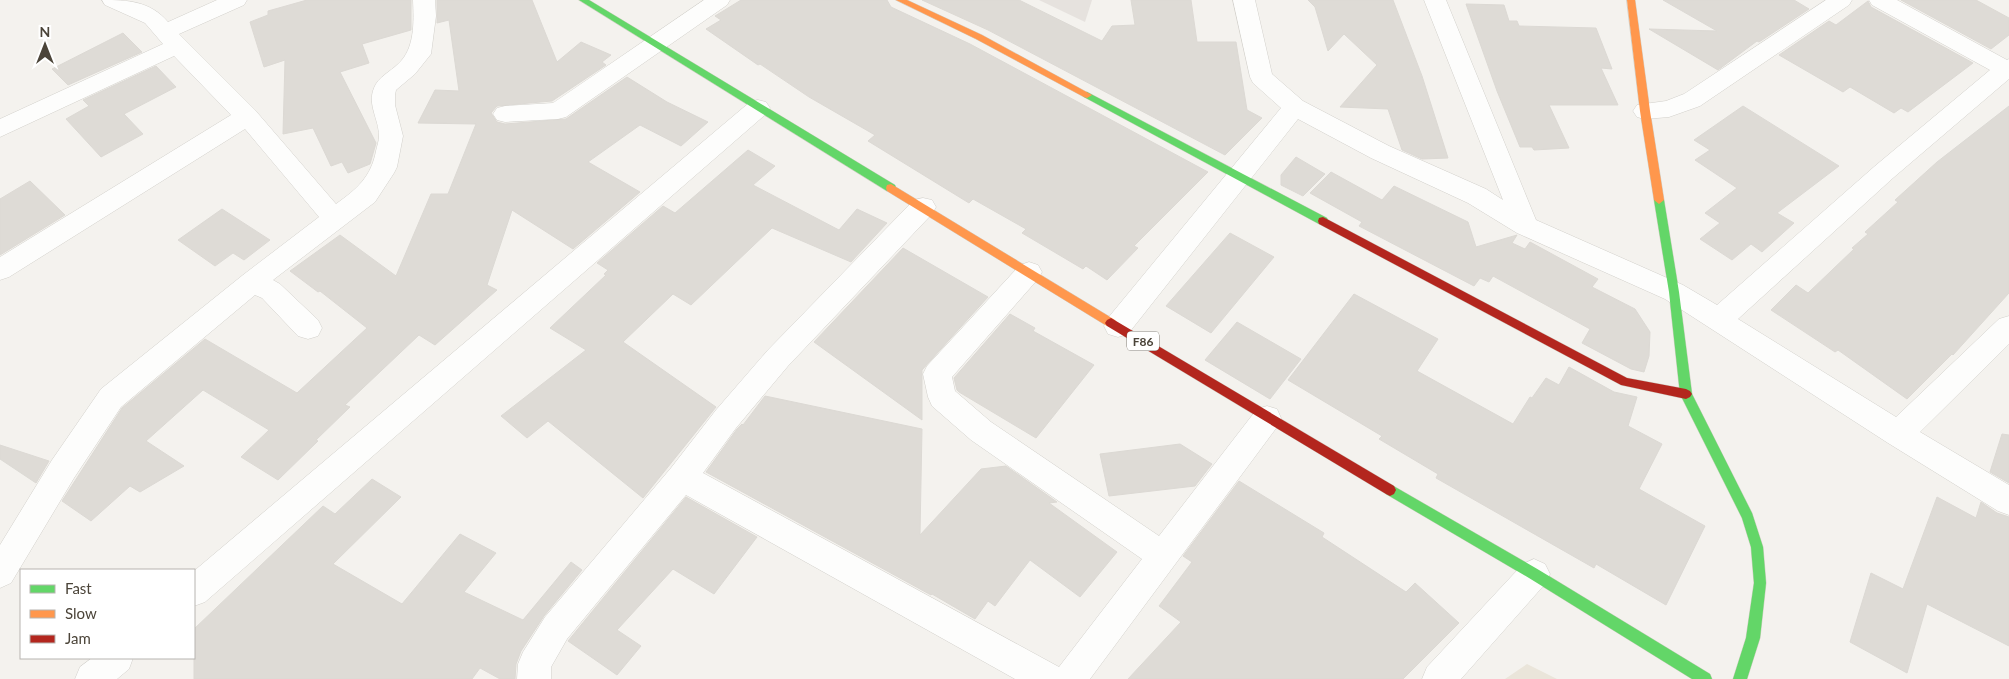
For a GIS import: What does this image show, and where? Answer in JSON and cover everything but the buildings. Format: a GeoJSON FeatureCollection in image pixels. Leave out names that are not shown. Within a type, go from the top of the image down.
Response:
{"type":"FeatureCollection","features":[{"type":"Feature","properties":{"kind":"street"},"geometry":{"type":"LineString","coordinates":[[113,0],[153,18],[171,39],[247,116],[335,219]]}},
{"type":"Feature","properties":{"kind":"street"},"geometry":{"type":"LineString","coordinates":[[0,128],[171,39],[236,0]]}},
{"type":"Feature","properties":{"kind":"street"},"geometry":{"type":"LineString","coordinates":[[0,573],[63,469],[111,398],[252,282],[366,195],[385,167],[391,136],[383,105],[383,95],[386,86],[407,69],[420,54],[425,16],[424,0]]}},
{"type":"Feature","properties":{"kind":"street","name":"F86"},"geometry":{"type":"LineString","coordinates":[[583,0],[1268,418],[1534,574],[1706,679]]}},
{"type":"Feature","properties":{"kind":"street"},"geometry":{"type":"LineString","coordinates":[[505,114],[558,111],[719,0]]}},
{"type":"Feature","properties":{"kind":"street"},"geometry":{"type":"LineString","coordinates":[[900,0],[979,37],[1625,382],[1686,394]]}},
{"type":"Feature","properties":{"kind":"street"},"geometry":{"type":"LineString","coordinates":[[1244,0],[1261,77],[1295,107],[1380,152],[1478,196],[1526,226],[1674,292],[1898,434],[2009,501]]}},
{"type":"Feature","properties":{"kind":"street"},"geometry":{"type":"LineString","coordinates":[[1435,0],[1526,226]]}},
{"type":"Feature","properties":{"kind":"street"},"geometry":{"type":"LineString","coordinates":[[1631,0],[1645,111],[1674,292],[1686,394],[1748,516],[1757,547],[1760,583],[1753,638],[1740,679]]}},
{"type":"Feature","properties":{"kind":"street"},"geometry":{"type":"LineString","coordinates":[[1645,111],[1670,109],[1692,100],[1841,0]]}},
{"type":"Feature","properties":{"kind":"street"},"geometry":{"type":"LineString","coordinates":[[1717,321],[1884,172],[2008,69],[1880,0]]}},
{"type":"Feature","properties":{"kind":"street"},"geometry":{"type":"LineString","coordinates":[[1118,326],[1295,107]]}},
{"type":"Feature","properties":{"kind":"street"},"geometry":{"type":"LineString","coordinates":[[195,590],[758,108]]}},
{"type":"Feature","properties":{"kind":"street"},"geometry":{"type":"LineString","coordinates":[[0,270],[247,116]]}},
{"type":"Feature","properties":{"kind":"street"},"geometry":{"type":"LineString","coordinates":[[534,679],[536,664],[556,628],[682,477],[726,419],[778,358],[922,207]]}},
{"type":"Feature","properties":{"kind":"street"},"geometry":{"type":"LineString","coordinates":[[1028,272],[937,374],[942,397],[981,431],[1163,556]]}},
{"type":"Feature","properties":{"kind":"street"},"geometry":{"type":"LineString","coordinates":[[252,282],[271,291],[308,328]]}},
{"type":"Feature","properties":{"kind":"street"},"geometry":{"type":"LineString","coordinates":[[1898,434],[2009,327]]}},
{"type":"Feature","properties":{"kind":"street"},"geometry":{"type":"LineString","coordinates":[[1070,679],[1268,418]]}},
{"type":"Feature","properties":{"kind":"street"},"geometry":{"type":"LineString","coordinates":[[682,477],[1048,679]]}},
{"type":"Feature","properties":{"kind":"street"},"geometry":{"type":"LineString","coordinates":[[1439,679],[1534,574]]}},
{"type":"Feature","properties":{"kind":"street"},"geometry":{"type":"LineString","coordinates":[[92,679],[116,659]]}},
{"type":"Feature","properties":{"kind":"shaded area"},"geometry":{"type":"Polygon","coordinates":[[[1039,0],[1092,0],[1085,22],[1039,0]]]}},
{"type":"Feature","properties":{"kind":"shaded area"},"geometry":{"type":"Polygon","coordinates":[[[1527,664],[1557,679],[1505,679],[1527,664]]]}},
{"type":"Feature","properties":{"kind":"traffic: fast"},"geometry":{"type":"LineString","coordinates":[[583,0],[891,188]]}},
{"type":"Feature","properties":{"kind":"traffic: fast"},"geometry":{"type":"LineString","coordinates":[[1087,95],[1323,221]]}},
{"type":"Feature","properties":{"kind":"traffic: fast"},"geometry":{"type":"LineString","coordinates":[[1659,200],[1674,292],[1686,394],[1748,517],[1757,547],[1760,583],[1753,638],[1740,679]]}},
{"type":"Feature","properties":{"kind":"traffic: fast"},"geometry":{"type":"LineString","coordinates":[[1390,490],[1534,574],[1705,679]]}},
{"type":"Feature","properties":{"kind":"traffic: slow"},"geometry":{"type":"LineString","coordinates":[[900,0],[979,37],[1087,95]]}},
{"type":"Feature","properties":{"kind":"traffic: slow"},"geometry":{"type":"LineString","coordinates":[[1631,0],[1645,111],[1659,200]]}},
{"type":"Feature","properties":{"kind":"traffic: slow"},"geometry":{"type":"LineString","coordinates":[[891,188],[1111,323]]}},
{"type":"Feature","properties":{"kind":"traffic: jam"},"geometry":{"type":"LineString","coordinates":[[1323,221],[1625,382],[1686,394]]}},
{"type":"Feature","properties":{"kind":"traffic: jam"},"geometry":{"type":"LineString","coordinates":[[1111,323],[1390,490]]}}]}
